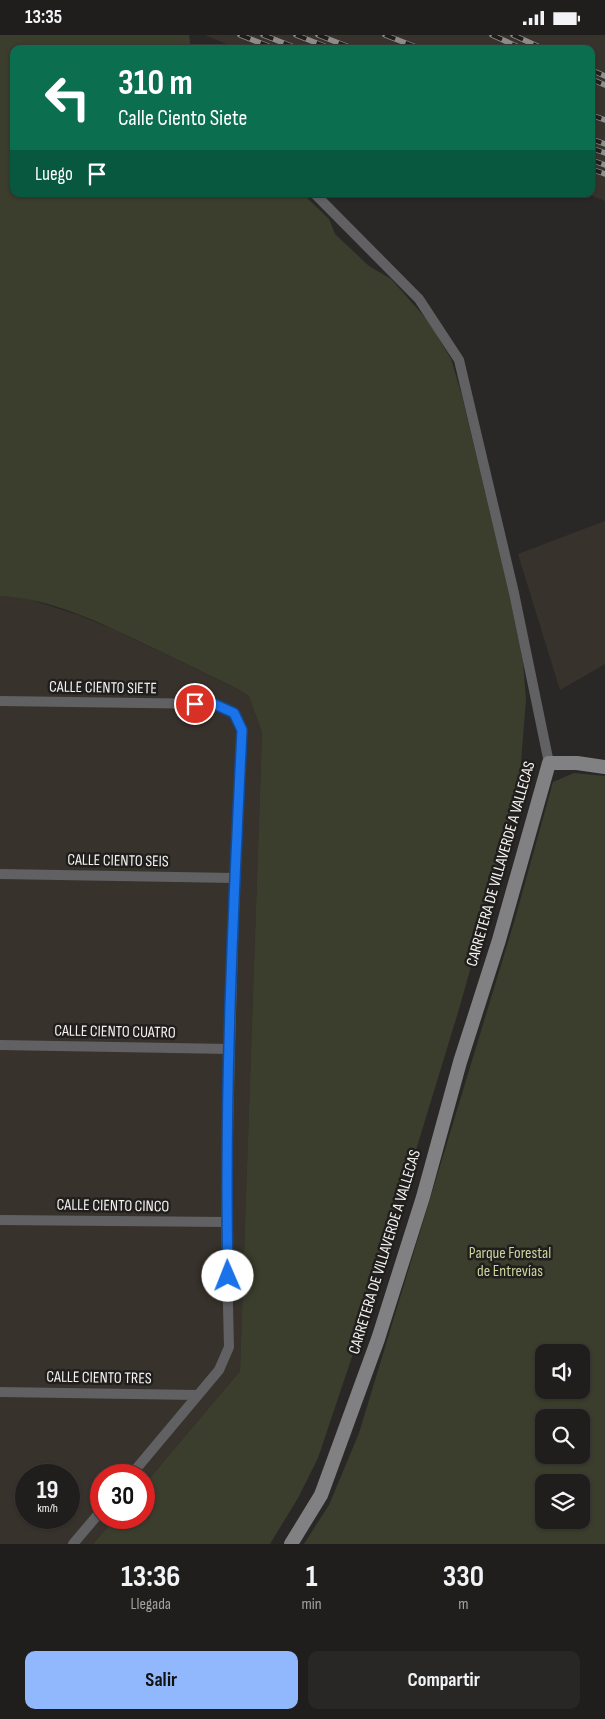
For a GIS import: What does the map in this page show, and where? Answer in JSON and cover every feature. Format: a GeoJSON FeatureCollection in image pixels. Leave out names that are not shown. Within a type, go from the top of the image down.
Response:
{"type":"FeatureCollection","features":[{"type":"Feature","properties":{"kind":"main road"},"geometry":{"type":"LineString","coordinates":[[549,763],[577,763],[605,767]]}},
{"type":"Feature","properties":{"kind":"main road","name":"CARRETERA DE VILLAVERDE A VALLECAS"},"geometry":{"type":"LineString","coordinates":[[291,1544],[321,1495],[378,1339],[423,1197],[460,1062],[499,940],[549,763]]}},
{"type":"Feature","properties":{"kind":"street","name":"CARRETERA DE VILLAVERDE A VALLECAS"},"geometry":{"type":"LineString","coordinates":[[318,197],[419,299],[459,360],[514,593],[549,763]]}},
{"type":"Feature","properties":{"kind":"street","name":"CALLE CIENTO SIETE"},"geometry":{"type":"LineString","coordinates":[[0,701],[214,704],[234,713],[242,730],[235,878]]}},
{"type":"Feature","properties":{"kind":"street","name":"CALLE CIENTO SEIS"},"geometry":{"type":"LineString","coordinates":[[0,874],[235,878]]}},
{"type":"Feature","properties":{"kind":"street"},"geometry":{"type":"LineString","coordinates":[[140,1464],[219,1370],[229,1347],[226,1222],[235,878]]}},
{"type":"Feature","properties":{"kind":"street","name":"CALLE CIENTO CUATRO"},"geometry":{"type":"LineString","coordinates":[[0,1045],[230,1049]]}},
{"type":"Feature","properties":{"kind":"street","name":"CALLE CIENTO CINCO"},"geometry":{"type":"LineString","coordinates":[[0,1220],[226,1222]]}},
{"type":"Feature","properties":{"kind":"street","name":"CALLE CIENTO TRES"},"geometry":{"type":"LineString","coordinates":[[0,1393],[198,1395]]}},
{"type":"Feature","properties":{"kind":"street"},"geometry":{"type":"LineString","coordinates":[[73,1544],[90,1524]]}},
{"type":"Feature","properties":{"kind":"shaded area"},"geometry":{"type":"Polygon","coordinates":[[[205,35],[605,35],[605,201],[595,197],[595,45],[229,45],[205,35]]]}},
{"type":"Feature","properties":{"kind":"shaded area"},"geometry":{"type":"Polygon","coordinates":[[[605,521],[605,664],[560,690],[518,554],[605,521]]]}},
{"type":"Feature","properties":{"kind":"shaded area"},"geometry":{"type":"Polygon","coordinates":[[[0,596],[22,597],[78,615],[115,630],[236,688],[249,696],[262,733],[240,1371],[155,1472],[155,1464],[90,1464],[90,1529],[106,1529],[93,1544],[0,1544],[0,596]]]}},
{"type":"Feature","properties":{"kind":"green space"},"geometry":{"type":"Polygon","coordinates":[[[0,35],[189,35],[190,45],[10,45],[10,197],[306,197],[329,219],[335,234],[369,266],[391,279],[429,322],[451,359],[462,396],[510,597],[523,662],[526,700],[520,774],[506,843],[459,1009],[363,1324],[318,1458],[298,1498],[270,1544],[93,1544],[106,1529],[155,1529],[155,1472],[240,1371],[262,733],[249,696],[236,688],[76,613],[19,598],[0,596],[0,35]]]}},
{"type":"Feature","properties":{"kind":"green space","name":"Parque Forestal de Entrevías"},"geometry":{"type":"Polygon","coordinates":[[[574,773],[605,776],[605,1544],[304,1544],[329,1505],[359,1433],[515,919],[553,782],[574,773]]]}},
{"type":"Feature","properties":{"kind":"railway"},"geometry":{"type":"LineString","coordinates":[[240,35],[266,45]]}},
{"type":"Feature","properties":{"kind":"railway"},"geometry":{"type":"LineString","coordinates":[[263,35],[289,45]]}},
{"type":"Feature","properties":{"kind":"railway"},"geometry":{"type":"LineString","coordinates":[[296,35],[322,45]]}},
{"type":"Feature","properties":{"kind":"railway"},"geometry":{"type":"LineString","coordinates":[[318,35],[344,45]]}},
{"type":"Feature","properties":{"kind":"railway"},"geometry":{"type":"LineString","coordinates":[[385,35],[411,45]]}},
{"type":"Feature","properties":{"kind":"railway"},"geometry":{"type":"LineString","coordinates":[[492,35],[514,45]]}},
{"type":"Feature","properties":{"kind":"railway"},"geometry":{"type":"LineString","coordinates":[[513,35],[535,45]]}},
{"type":"Feature","properties":{"kind":"railway"},"geometry":{"type":"LineString","coordinates":[[595,72],[605,76]]}},
{"type":"Feature","properties":{"kind":"railway"},"geometry":{"type":"LineString","coordinates":[[595,81],[605,85]]}},
{"type":"Feature","properties":{"kind":"railway"},"geometry":{"type":"LineString","coordinates":[[595,116],[605,120]]}},
{"type":"Feature","properties":{"kind":"railway"},"geometry":{"type":"LineString","coordinates":[[595,140],[605,144]]}},
{"type":"Feature","properties":{"kind":"railway"},"geometry":{"type":"LineString","coordinates":[[595,149],[605,153]]}},
{"type":"Feature","properties":{"kind":"railway"},"geometry":{"type":"LineString","coordinates":[[595,161],[605,165]]}},
{"type":"Feature","properties":{"kind":"railway"},"geometry":{"type":"LineString","coordinates":[[595,170],[605,174]]}},
{"type":"Feature","properties":{"kind":"route"},"geometry":{"type":"LineString","coordinates":[[195,704],[214,704],[234,713],[242,730],[230,1049],[226,1222],[228,1276]]}}]}
